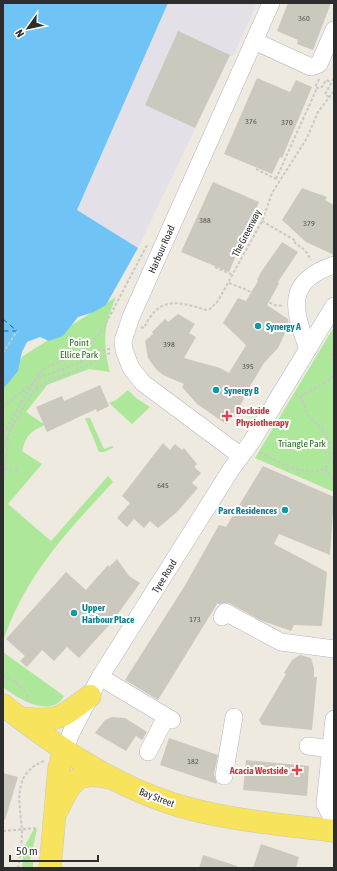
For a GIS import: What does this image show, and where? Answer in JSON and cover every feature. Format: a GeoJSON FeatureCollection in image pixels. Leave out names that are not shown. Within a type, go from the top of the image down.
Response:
{"type":"FeatureCollection","features":[{"type":"Feature","properties":{"kind":"main road"},"geometry":{"type":"LineString","coordinates":[[23,713],[45,721],[56,719],[66,714],[90,696]]}},
{"type":"Feature","properties":{"kind":"main road","name":"Bay Street"},"geometry":{"type":"LineString","coordinates":[[3,705],[23,713],[64,750],[114,779],[169,803],[202,812],[334,831]]}},
{"type":"Feature","properties":{"kind":"main road","name":"Tyee Road"},"geometry":{"type":"LineString","coordinates":[[50,868],[59,768],[64,750]]}},
{"type":"Feature","properties":{"kind":"main road"},"geometry":{"type":"LineString","coordinates":[[54,824],[67,790],[80,778],[94,774],[114,779]]}},
{"type":"Feature","properties":{"kind":"street","name":"Harbour Road"},"geometry":{"type":"LineString","coordinates":[[241,456],[143,383],[131,368],[123,341],[130,317],[271,3]]}},
{"type":"Feature","properties":{"kind":"street"},"geometry":{"type":"LineString","coordinates":[[254,41],[311,67],[319,64],[334,30]]}},
{"type":"Feature","properties":{"kind":"street"},"geometry":{"type":"LineString","coordinates":[[308,349],[296,313],[298,293],[305,280],[311,275],[317,271],[334,265]]}},
{"type":"Feature","properties":{"kind":"street","name":"Tyee Road"},"geometry":{"type":"LineString","coordinates":[[64,750],[70,733],[100,677],[252,441],[334,306]]}},
{"type":"Feature","properties":{"kind":"street"},"geometry":{"type":"LineString","coordinates":[[222,617],[225,612],[249,628],[275,642],[334,649]]}},
{"type":"Feature","properties":{"kind":"street"},"geometry":{"type":"LineString","coordinates":[[100,677],[169,718],[148,752]]}},
{"type":"Feature","properties":{"kind":"street"},"geometry":{"type":"LineString","coordinates":[[224,776],[234,717]]}},
{"type":"Feature","properties":{"kind":"street"},"geometry":{"type":"LineString","coordinates":[[334,719],[331,769],[325,804],[334,822]]}},
{"type":"Feature","properties":{"kind":"street"},"geometry":{"type":"LineString","coordinates":[[308,746],[331,749]]}},
{"type":"Feature","properties":{"kind":"path"},"geometry":{"type":"LineString","coordinates":[[318,88],[315,87],[320,77]]}},
{"type":"Feature","properties":{"kind":"path"},"geometry":{"type":"LineString","coordinates":[[330,97],[325,94],[334,78]]}},
{"type":"Feature","properties":{"kind":"path"},"geometry":{"type":"LineString","coordinates":[[256,169],[278,180],[318,88],[322,87],[326,80],[331,82]]}},
{"type":"Feature","properties":{"kind":"path","name":"The Greenway"},"geometry":{"type":"LineString","coordinates":[[140,326],[144,328],[155,310],[163,304],[171,302],[206,310],[210,309],[218,301],[230,283],[262,221],[278,180],[307,138],[315,117],[334,90]]}},
{"type":"Feature","properties":{"kind":"path"},"geometry":{"type":"LineString","coordinates":[[262,221],[296,241],[295,243],[303,248]]}},
{"type":"Feature","properties":{"kind":"path"},"geometry":{"type":"LineString","coordinates":[[8,442],[3,433],[32,382],[47,366],[71,356],[95,340],[103,329],[149,241]]}},
{"type":"Feature","properties":{"kind":"path"},"geometry":{"type":"LineString","coordinates":[[215,267],[233,275]]}},
{"type":"Feature","properties":{"kind":"path"},"geometry":{"type":"LineString","coordinates":[[230,283],[248,290],[268,302]]}},
{"type":"Feature","properties":{"kind":"path"},"geometry":{"type":"LineString","coordinates":[[3,353],[17,330]]}},
{"type":"Feature","properties":{"kind":"path"},"geometry":{"type":"LineString","coordinates":[[3,407],[32,382],[50,372],[77,364],[96,352],[110,349]]}},
{"type":"Feature","properties":{"kind":"path"},"geometry":{"type":"LineString","coordinates":[[334,349],[331,354],[334,366]]}},
{"type":"Feature","properties":{"kind":"path"},"geometry":{"type":"LineString","coordinates":[[3,481],[9,432],[32,393],[56,376],[73,372],[110,352]]}},
{"type":"Feature","properties":{"kind":"path"},"geometry":{"type":"LineString","coordinates":[[301,396],[329,380],[334,372]]}},
{"type":"Feature","properties":{"kind":"path"},"geometry":{"type":"LineString","coordinates":[[32,382],[37,388]]}},
{"type":"Feature","properties":{"kind":"path"},"geometry":{"type":"LineString","coordinates":[[285,387],[301,396],[309,416],[322,429],[330,447],[330,458],[325,469]]}},
{"type":"Feature","properties":{"kind":"path"},"geometry":{"type":"LineString","coordinates":[[252,441],[260,445],[258,450],[276,461],[298,470],[307,472],[325,469]]}},
{"type":"Feature","properties":{"kind":"path"},"geometry":{"type":"LineString","coordinates":[[320,443],[330,447]]}},
{"type":"Feature","properties":{"kind":"path"},"geometry":{"type":"LineString","coordinates":[[4,468],[19,472]]}},
{"type":"Feature","properties":{"kind":"path"},"geometry":{"type":"LineString","coordinates":[[325,469],[334,480]]}},
{"type":"Feature","properties":{"kind":"path"},"geometry":{"type":"LineString","coordinates":[[3,676],[27,693],[28,700],[23,713]]}},
{"type":"Feature","properties":{"kind":"path"},"geometry":{"type":"LineString","coordinates":[[18,868],[22,831],[18,811],[18,792],[28,770],[44,760]]}},
{"type":"Feature","properties":{"kind":"path"},"geometry":{"type":"LineString","coordinates":[[3,831],[22,831],[54,824]]}},
{"type":"Feature","properties":{"kind":"shaded area"},"geometry":{"type":"Polygon","coordinates":[[[168,3],[257,3],[233,56],[230,56],[138,248],[77,211],[168,3]]]}},
{"type":"Feature","properties":{"kind":"green space","name":"Point Ellice Park"},"geometry":{"type":"Polygon","coordinates":[[[116,297],[107,325],[105,342],[110,372],[89,369],[47,385],[26,412],[45,425],[29,435],[25,441],[22,451],[42,464],[8,504],[51,541],[108,476],[113,482],[49,555],[24,595],[3,641],[3,386],[23,356],[116,297]]]}},
{"type":"Feature","properties":{"kind":"green space","name":"Triangle Park"},"geometry":{"type":"Polygon","coordinates":[[[334,327],[334,492],[255,458],[334,327]]]}},
{"type":"Feature","properties":{"kind":"green space"},"geometry":{"type":"Polygon","coordinates":[[[128,390],[136,398],[150,407],[132,424],[109,403],[116,400],[128,390]]]}},
{"type":"Feature","properties":{"kind":"green space"},"geometry":{"type":"Polygon","coordinates":[[[85,418],[90,418],[104,449],[112,446],[114,447],[104,452],[99,452],[85,418]]]}},
{"type":"Feature","properties":{"kind":"green space"},"geometry":{"type":"Polygon","coordinates":[[[3,652],[64,696],[58,703],[51,706],[43,706],[34,705],[9,692],[3,687],[3,652]]]}},
{"type":"Feature","properties":{"kind":"green space"},"geometry":{"type":"Polygon","coordinates":[[[34,829],[37,829],[30,861],[33,862],[33,868],[22,868],[24,847],[34,829]]]}},
{"type":"Feature","properties":{"kind":"water"},"geometry":{"type":"Polygon","coordinates":[[[3,3],[168,3],[77,210],[138,248],[106,305],[94,312],[78,317],[63,336],[49,341],[40,337],[27,342],[22,352],[18,371],[3,389],[3,3]]]}},
{"type":"Feature","properties":{"kind":"building"},"geometry":{"type":"Polygon","coordinates":[[[288,3],[331,3],[313,50],[297,44],[298,40],[277,31],[288,3]]]}},
{"type":"Feature","properties":{"kind":"building"},"geometry":{"type":"Polygon","coordinates":[[[178,31],[230,55],[195,128],[145,105],[178,31]]]}},
{"type":"Feature","properties":{"kind":"building"},"geometry":{"type":"Polygon","coordinates":[[[257,78],[290,92],[296,80],[312,87],[282,158],[280,157],[272,174],[224,154],[257,78]]]}},
{"type":"Feature","properties":{"kind":"building"},"geometry":{"type":"Polygon","coordinates":[[[213,182],[259,202],[229,272],[181,252],[213,182]]]}},
{"type":"Feature","properties":{"kind":"building"},"geometry":{"type":"Polygon","coordinates":[[[302,188],[327,197],[325,200],[334,205],[334,255],[306,242],[282,220],[302,188]]]}},
{"type":"Feature","properties":{"kind":"building"},"geometry":{"type":"Polygon","coordinates":[[[282,242],[298,252],[278,282],[279,283],[267,305],[288,319],[289,325],[278,348],[264,363],[250,386],[236,414],[226,424],[197,404],[182,387],[184,384],[163,375],[156,369],[148,358],[145,341],[153,334],[152,332],[165,319],[168,322],[178,314],[195,324],[189,333],[196,337],[184,358],[220,368],[229,373],[246,345],[223,323],[238,298],[246,301],[258,281],[257,280],[261,272],[282,242]]]}},
{"type":"Feature","properties":{"kind":"building"},"geometry":{"type":"Polygon","coordinates":[[[100,385],[109,406],[97,412],[96,409],[47,432],[36,407],[62,396],[64,401],[100,385]]]}},
{"type":"Feature","properties":{"kind":"building"},"geometry":{"type":"Polygon","coordinates":[[[163,443],[170,450],[175,444],[182,450],[184,448],[197,464],[194,467],[201,473],[192,483],[198,488],[177,512],[158,528],[150,521],[144,528],[134,519],[127,527],[117,518],[130,503],[122,496],[163,443]]]}},
{"type":"Feature","properties":{"kind":"building"},"geometry":{"type":"Polygon","coordinates":[[[263,466],[334,497],[330,555],[279,534],[274,544],[327,572],[322,626],[294,625],[291,631],[260,620],[229,603],[217,604],[158,700],[125,680],[184,587],[219,525],[226,527],[263,466]]]}},
{"type":"Feature","properties":{"kind":"building","name":"Upper Harbour Place"},"geometry":{"type":"Polygon","coordinates":[[[117,559],[129,576],[140,583],[112,622],[79,658],[67,647],[54,661],[42,650],[27,667],[20,661],[25,656],[6,639],[66,572],[86,590],[108,565],[109,567],[117,559]]]}},
{"type":"Feature","properties":{"kind":"building"},"geometry":{"type":"Polygon","coordinates":[[[300,655],[311,658],[314,668],[314,677],[317,677],[312,730],[262,725],[259,720],[286,674],[284,673],[292,660],[300,655]]]}},
{"type":"Feature","properties":{"kind":"building"},"geometry":{"type":"Polygon","coordinates":[[[112,717],[125,718],[147,732],[142,740],[136,736],[126,751],[95,733],[105,720],[112,717]]]}},
{"type":"Feature","properties":{"kind":"building"},"geometry":{"type":"Polygon","coordinates":[[[169,738],[218,755],[214,774],[217,784],[160,765],[169,738]]]}},
{"type":"Feature","properties":{"kind":"building"},"geometry":{"type":"Polygon","coordinates":[[[246,760],[309,766],[307,796],[243,790],[246,760]]]}},
{"type":"Feature","properties":{"kind":"building"},"geometry":{"type":"Polygon","coordinates":[[[3,773],[18,777],[5,820],[3,819],[3,773]]]}},
{"type":"Feature","properties":{"kind":"building"},"geometry":{"type":"Polygon","coordinates":[[[261,844],[299,857],[296,868],[253,868],[261,844]]]}},
{"type":"Feature","properties":{"kind":"building"},"geometry":{"type":"Polygon","coordinates":[[[203,855],[237,866],[237,868],[199,868],[203,855]]]}},
{"type":"Feature","properties":{"kind":"ferry route"},"geometry":{"type":"LineString","coordinates":[[3,319],[17,331],[3,331]]}},
{"type":"Feature","properties":{"kind":"place","name":"Synergy A"},"geometry":{"type":"Point","coordinates":[258,326]}},
{"type":"Feature","properties":{"kind":"place","name":"Synergy B"},"geometry":{"type":"Point","coordinates":[216,390]}},
{"type":"Feature","properties":{"kind":"place","name":"Dockside Physiotherapy"},"geometry":{"type":"Point","coordinates":[227,416]}},
{"type":"Feature","properties":{"kind":"place","name":"Parc Residences"},"geometry":{"type":"Point","coordinates":[285,510]}},
{"type":"Feature","properties":{"kind":"place","name":"Upper Harbour Place"},"geometry":{"type":"Point","coordinates":[74,613]}},
{"type":"Feature","properties":{"kind":"place","name":"Acacia Westside"},"geometry":{"type":"Point","coordinates":[297,770]}}]}
